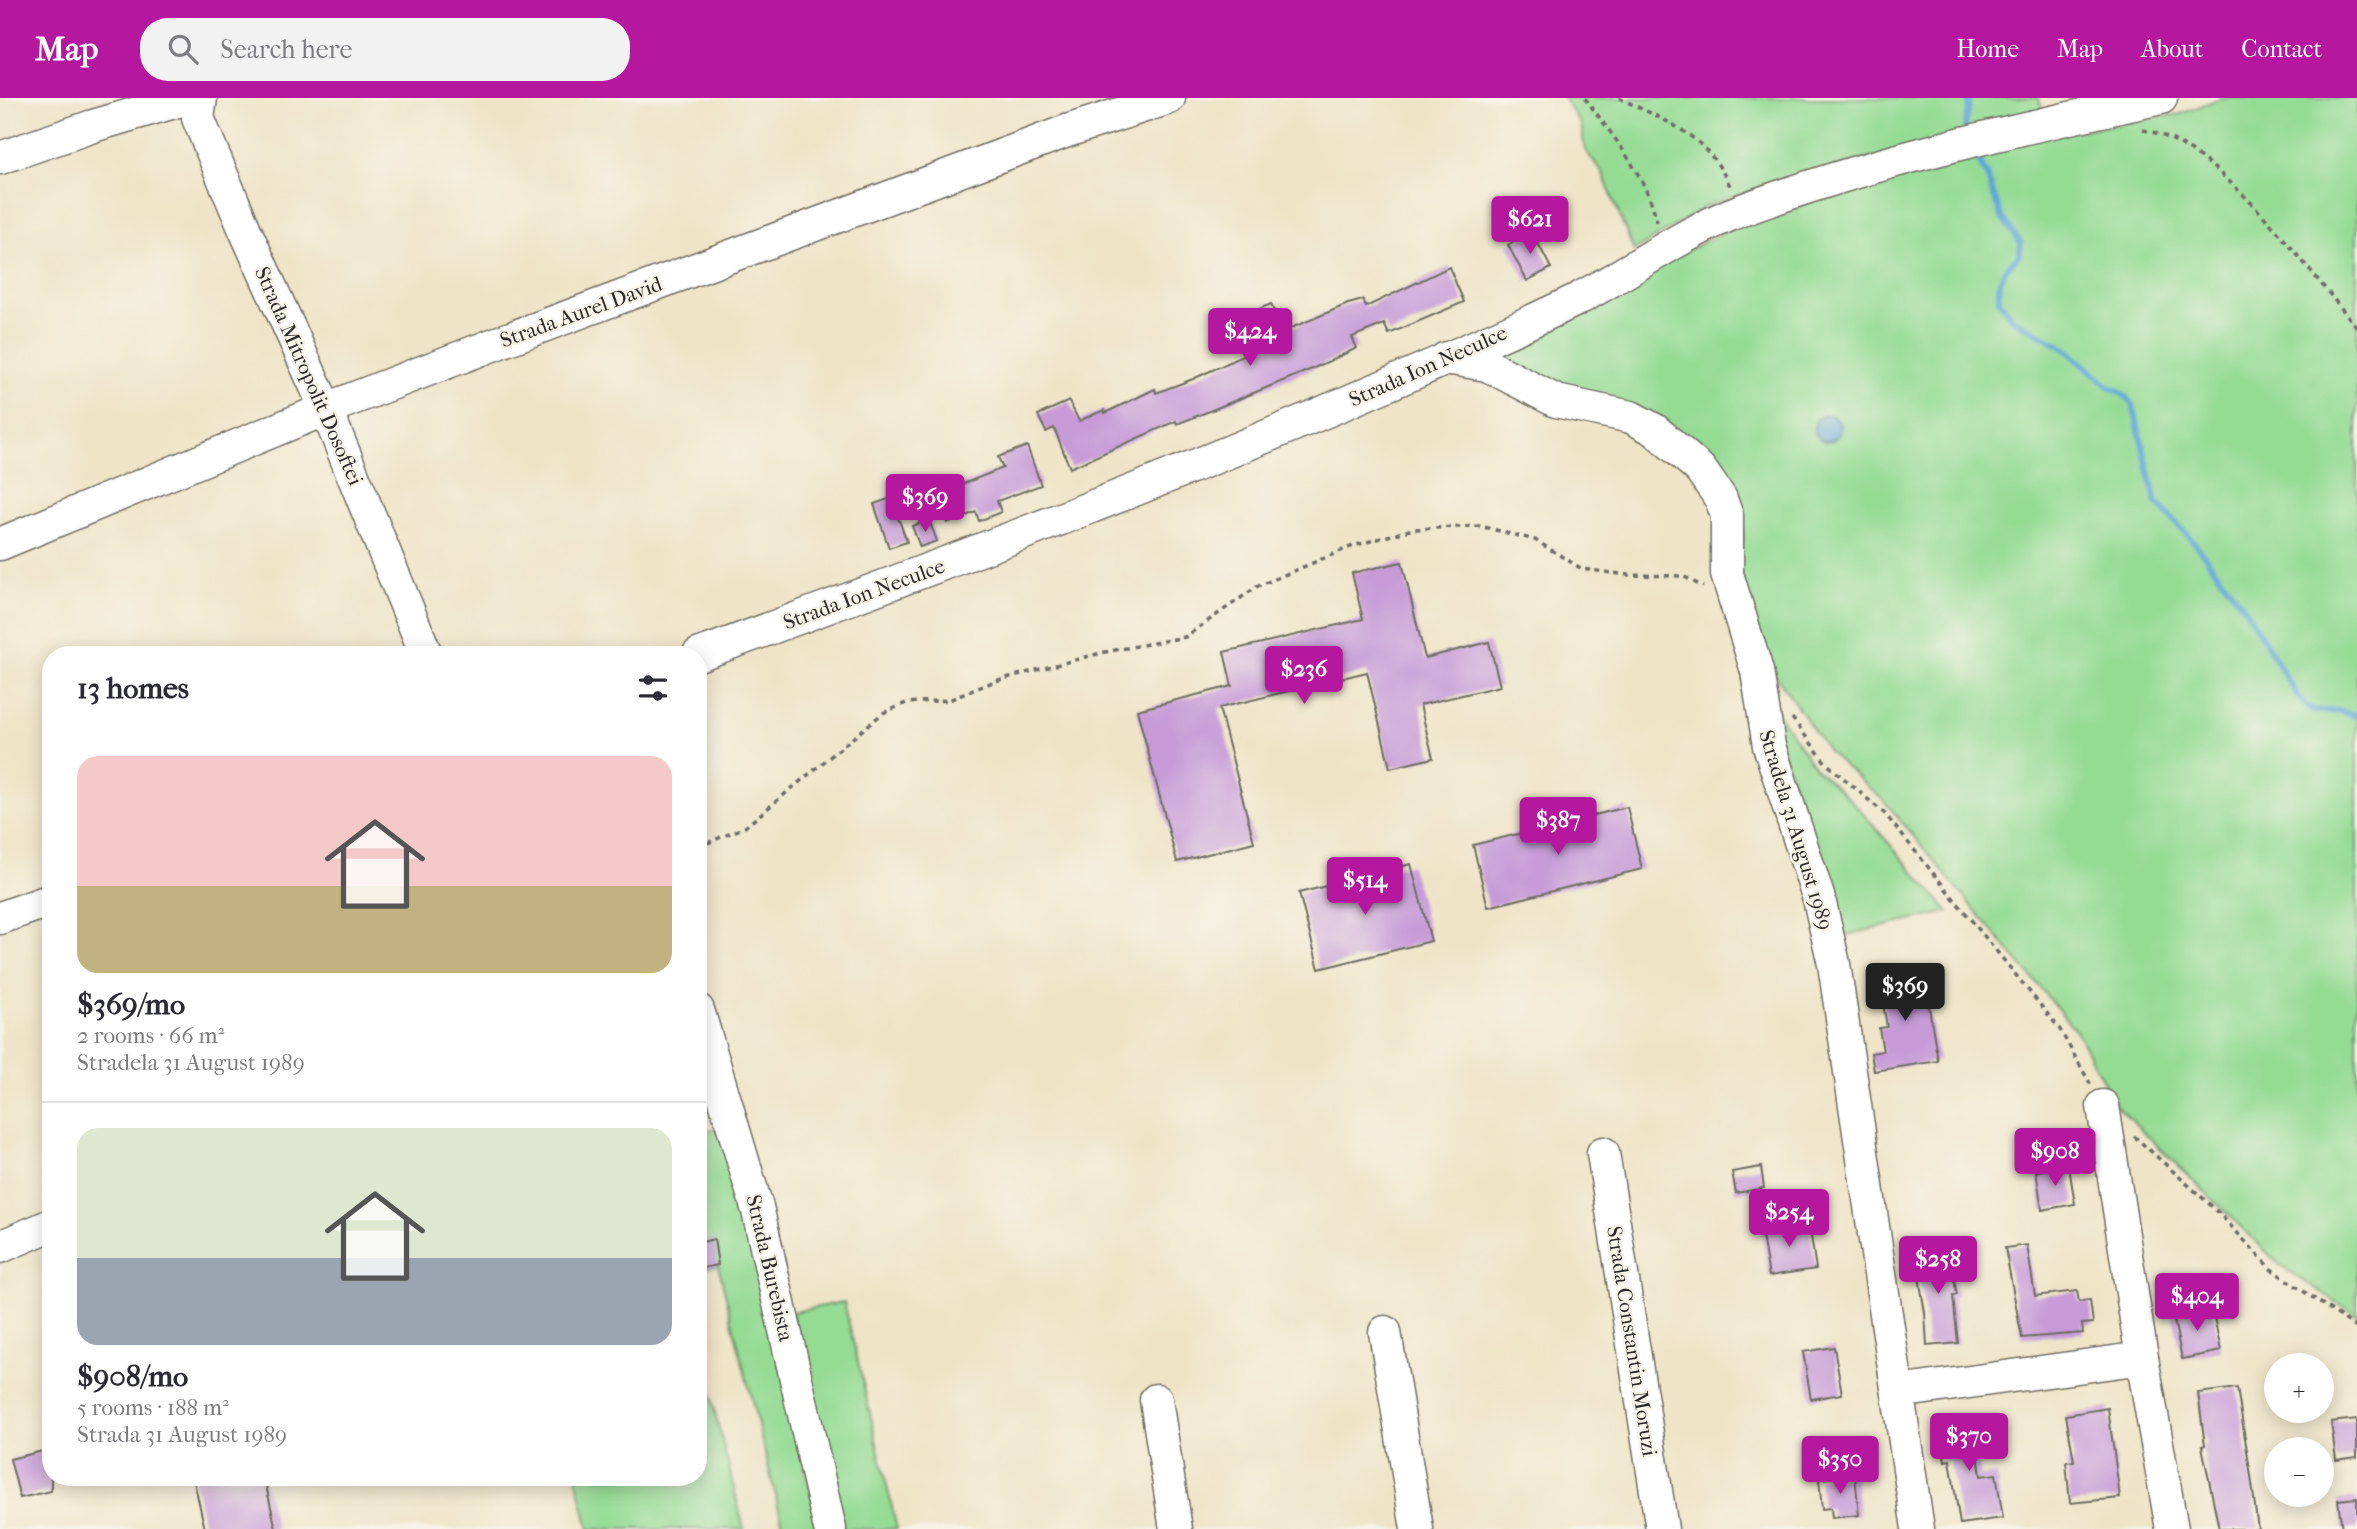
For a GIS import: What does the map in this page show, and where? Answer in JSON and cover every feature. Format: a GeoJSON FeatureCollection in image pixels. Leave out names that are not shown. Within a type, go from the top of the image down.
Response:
{"type":"FeatureCollection","features":[{"type":"Feature","properties":{"kind":"street"},"geometry":{"type":"LineString","coordinates":[[0,158],[188,98]]}},
{"type":"Feature","properties":{"kind":"street","name":"Strada Mitropolit Dosoftei"},"geometry":{"type":"LineString","coordinates":[[201,98],[198,118],[244,230],[327,409],[423,646]]}},
{"type":"Feature","properties":{"kind":"street","name":"Strada Aurel David"},"geometry":{"type":"LineString","coordinates":[[0,544],[327,409],[1054,136],[1169,98]]}},
{"type":"Feature","properties":{"kind":"street","name":"Strada Ion Neculce"},"geometry":{"type":"LineString","coordinates":[[707,652],[1011,540],[1236,449],[1545,315],[1687,235],[1741,210],[1957,145],[2161,98]]}},
{"type":"Feature","properties":{"kind":"street","name":"Stradela 31 August 1989"},"geometry":{"type":"LineString","coordinates":[[1446,358],[1487,365],[1556,401],[1630,417],[1655,430],[1700,469],[1721,499],[1727,516],[1727,574],[1757,671],[1769,746],[1829,938],[1918,1529]]}},
{"type":"Feature","properties":{"kind":"street"},"geometry":{"type":"LineString","coordinates":[[0,918],[42,903]]}},
{"type":"Feature","properties":{"kind":"street","name":"Strada Burebista"},"geometry":{"type":"LineString","coordinates":[[707,1040],[758,1211],[830,1529]]}},
{"type":"Feature","properties":{"kind":"street"},"geometry":{"type":"LineString","coordinates":[[2103,1106],[2172,1529]]}},
{"type":"Feature","properties":{"kind":"street","name":"Strada Constantin Moruzi"},"geometry":{"type":"LineString","coordinates":[[1603,1153],[1662,1529]]}},
{"type":"Feature","properties":{"kind":"street"},"geometry":{"type":"LineString","coordinates":[[0,1247],[42,1229]]}},
{"type":"Feature","properties":{"kind":"street"},"geometry":{"type":"LineString","coordinates":[[1385,1332],[1417,1529]]}},
{"type":"Feature","properties":{"kind":"street"},"geometry":{"type":"LineString","coordinates":[[1898,1392],[2142,1358]]}},
{"type":"Feature","properties":{"kind":"street"},"geometry":{"type":"LineString","coordinates":[[1156,1400],[1177,1529]]}},
{"type":"Feature","properties":{"kind":"path"},"geometry":{"type":"LineString","coordinates":[[1586,98],[1624,152],[1647,194],[1657,220],[1654,239],[1642,262]]}},
{"type":"Feature","properties":{"kind":"path"},"geometry":{"type":"LineString","coordinates":[[1619,98],[1693,135],[1722,170],[1741,210]]}},
{"type":"Feature","properties":{"kind":"path"},"geometry":{"type":"LineString","coordinates":[[2137,130],[2174,141],[2210,164],[2247,200],[2357,327]]}},
{"type":"Feature","properties":{"kind":"path"},"geometry":{"type":"LineString","coordinates":[[707,843],[745,827],[883,713],[906,704],[949,700],[995,681],[1105,652],[1185,637],[1258,586],[1353,547],[1413,529],[1480,526],[1535,540],[1582,569],[1628,575],[1683,576],[1736,604]]}},
{"type":"Feature","properties":{"kind":"path"},"geometry":{"type":"LineString","coordinates":[[1787,712],[1826,763],[1885,814],[2059,1028],[2103,1106]]}},
{"type":"Feature","properties":{"kind":"path"},"geometry":{"type":"LineString","coordinates":[[2133,1135],[2216,1210],[2271,1269],[2357,1328]]}},
{"type":"Feature","properties":{"kind":"green space"},"geometry":{"type":"Polygon","coordinates":[[[1563,98],[2038,98],[2044,113],[1770,184],[1705,207],[1634,251],[1602,172],[1585,150],[1581,124],[1563,98]]]}},
{"type":"Feature","properties":{"kind":"green space"},"geometry":{"type":"Polygon","coordinates":[[[2220,98],[2357,98],[2357,1315],[2282,1267],[2115,1104],[2077,1032],[1885,802],[1829,752],[1765,660],[1737,560],[1743,539],[1740,504],[1712,461],[1480,352],[1748,221],[1940,162],[2039,137],[2181,114],[2220,98]]]}},
{"type":"Feature","properties":{"kind":"green space"},"geometry":{"type":"Polygon","coordinates":[[[1769,701],[1816,769],[1851,800],[1949,912],[1846,935],[1781,746],[1769,701]]]}},
{"type":"Feature","properties":{"kind":"green space"},"geometry":{"type":"Polygon","coordinates":[[[723,1128],[820,1529],[784,1529],[718,1265],[707,1267],[707,1130],[723,1128]]]}},
{"type":"Feature","properties":{"kind":"green space"},"geometry":{"type":"Polygon","coordinates":[[[844,1302],[897,1529],[843,1529],[792,1312],[844,1302]]]}},
{"type":"Feature","properties":{"kind":"green space"},"geometry":{"type":"Polygon","coordinates":[[[707,1380],[744,1529],[589,1529],[578,1486],[707,1486],[707,1380]]]}},
{"type":"Feature","properties":{"kind":"water"},"geometry":{"type":"Polygon","coordinates":[[[1827,415],[1836,419],[1840,428],[1836,437],[1827,441],[1818,437],[1814,428],[1818,419],[1827,415]]]}},
{"type":"Feature","properties":{"kind":"building"},"geometry":{"type":"Polygon","coordinates":[[[1532,232],[1551,268],[1527,281],[1508,245],[1532,232]]]}},
{"type":"Feature","properties":{"kind":"building"},"geometry":{"type":"Polygon","coordinates":[[[1449,267],[1464,302],[1389,334],[1384,324],[1352,337],[1357,348],[1312,369],[1177,424],[1176,421],[1070,468],[1054,428],[1046,432],[1038,415],[1069,401],[1079,421],[1104,410],[1105,413],[1155,389],[1156,393],[1193,379],[1258,349],[1244,315],[1271,304],[1282,332],[1348,304],[1363,300],[1366,307],[1449,267]]]}},
{"type":"Feature","properties":{"kind":"building"},"geometry":{"type":"Polygon","coordinates":[[[1027,446],[1041,485],[997,501],[1001,512],[979,521],[976,512],[947,523],[934,489],[956,480],[958,486],[1003,468],[998,457],[1027,446]]]}},
{"type":"Feature","properties":{"kind":"building"},"geometry":{"type":"Polygon","coordinates":[[[891,498],[907,542],[889,548],[874,504],[891,498]]]}},
{"type":"Feature","properties":{"kind":"building"},"geometry":{"type":"Polygon","coordinates":[[[929,520],[937,541],[920,547],[912,526],[929,520]]]}},
{"type":"Feature","properties":{"kind":"building"},"geometry":{"type":"Polygon","coordinates":[[[1402,562],[1425,658],[1489,642],[1500,686],[1420,705],[1433,758],[1390,768],[1367,672],[1219,708],[1254,842],[1177,862],[1137,710],[1232,686],[1224,652],[1363,619],[1352,573],[1402,562]]]}},
{"type":"Feature","properties":{"kind":"building"},"geometry":{"type":"Polygon","coordinates":[[[1627,807],[1642,869],[1488,907],[1473,845],[1627,807]]]}},
{"type":"Feature","properties":{"kind":"building"},"geometry":{"type":"Polygon","coordinates":[[[1411,864],[1431,941],[1319,969],[1299,893],[1411,864]]]}},
{"type":"Feature","properties":{"kind":"building"},"geometry":{"type":"Polygon","coordinates":[[[1918,968],[1923,1001],[1928,1001],[1938,1061],[1874,1071],[1871,1053],[1883,1051],[1879,1028],[1887,1027],[1878,974],[1918,968]]]}},
{"type":"Feature","properties":{"kind":"building"},"geometry":{"type":"Polygon","coordinates":[[[1761,1167],[1764,1188],[1736,1193],[1732,1172],[1761,1167]]]}},
{"type":"Feature","properties":{"kind":"building"},"geometry":{"type":"Polygon","coordinates":[[[2069,1167],[2075,1204],[2042,1210],[2036,1171],[2069,1167]]]}},
{"type":"Feature","properties":{"kind":"building"},"geometry":{"type":"Polygon","coordinates":[[[1809,1223],[1816,1269],[1769,1276],[1761,1230],[1809,1223]]]}},
{"type":"Feature","properties":{"kind":"building"},"geometry":{"type":"Polygon","coordinates":[[[714,1239],[718,1265],[707,1267],[707,1241],[714,1239]]]}},
{"type":"Feature","properties":{"kind":"building"},"geometry":{"type":"Polygon","coordinates":[[[2027,1245],[2035,1296],[2077,1291],[2079,1302],[2090,1300],[2093,1323],[2082,1324],[2083,1333],[2022,1338],[2005,1248],[2027,1245]]]}},
{"type":"Feature","properties":{"kind":"building"},"geometry":{"type":"Polygon","coordinates":[[[1948,1248],[1957,1295],[1953,1296],[1958,1343],[1927,1346],[1925,1313],[1915,1253],[1948,1248]]]}},
{"type":"Feature","properties":{"kind":"building"},"geometry":{"type":"Polygon","coordinates":[[[2212,1307],[2221,1351],[2182,1359],[2173,1315],[2212,1307]]]}},
{"type":"Feature","properties":{"kind":"building"},"geometry":{"type":"Polygon","coordinates":[[[1834,1347],[1842,1394],[1811,1399],[1803,1352],[1834,1347]]]}},
{"type":"Feature","properties":{"kind":"building"},"geometry":{"type":"Polygon","coordinates":[[[2237,1388],[2258,1529],[2219,1529],[2202,1446],[2205,1445],[2198,1393],[2237,1388]]]}},
{"type":"Feature","properties":{"kind":"building"},"geometry":{"type":"Polygon","coordinates":[[[2108,1408],[2120,1498],[2070,1503],[2066,1462],[2074,1461],[2066,1415],[2108,1408]]]}},
{"type":"Feature","properties":{"kind":"building"},"geometry":{"type":"Polygon","coordinates":[[[1973,1417],[1981,1476],[1996,1474],[2003,1518],[1960,1524],[1950,1460],[1945,1461],[1939,1421],[1973,1417]]]}},
{"type":"Feature","properties":{"kind":"building"},"geometry":{"type":"Polygon","coordinates":[[[2357,1419],[2357,1457],[2336,1460],[2331,1423],[2357,1419]]]}},
{"type":"Feature","properties":{"kind":"building"},"geometry":{"type":"Polygon","coordinates":[[[42,1451],[42,1486],[51,1486],[51,1491],[20,1498],[10,1459],[42,1451]]]}},
{"type":"Feature","properties":{"kind":"building"},"geometry":{"type":"Polygon","coordinates":[[[1855,1475],[1859,1515],[1832,1518],[1831,1508],[1822,1509],[1819,1479],[1855,1475]]]}},
{"type":"Feature","properties":{"kind":"building"},"geometry":{"type":"Polygon","coordinates":[[[195,1486],[266,1486],[276,1529],[205,1529],[195,1486]]]}},
{"type":"Feature","properties":{"kind":"building"},"geometry":{"type":"Polygon","coordinates":[[[2357,1498],[2357,1529],[2342,1529],[2338,1500],[2357,1498]]]}},
{"type":"Feature","properties":{"kind":"waterway"},"geometry":{"type":"LineString","coordinates":[[1965,127],[1970,98]]}},
{"type":"Feature","properties":{"kind":"waterway"},"geometry":{"type":"LineString","coordinates":[[1972,149],[1987,176],[2001,216],[2021,243],[2019,255],[2005,270],[1999,284],[1999,300],[2011,318],[2064,348],[2108,386],[2126,396],[2133,405],[2156,502],[2192,540],[2244,607],[2298,697],[2312,711],[2340,711],[2357,716]]}}]}
